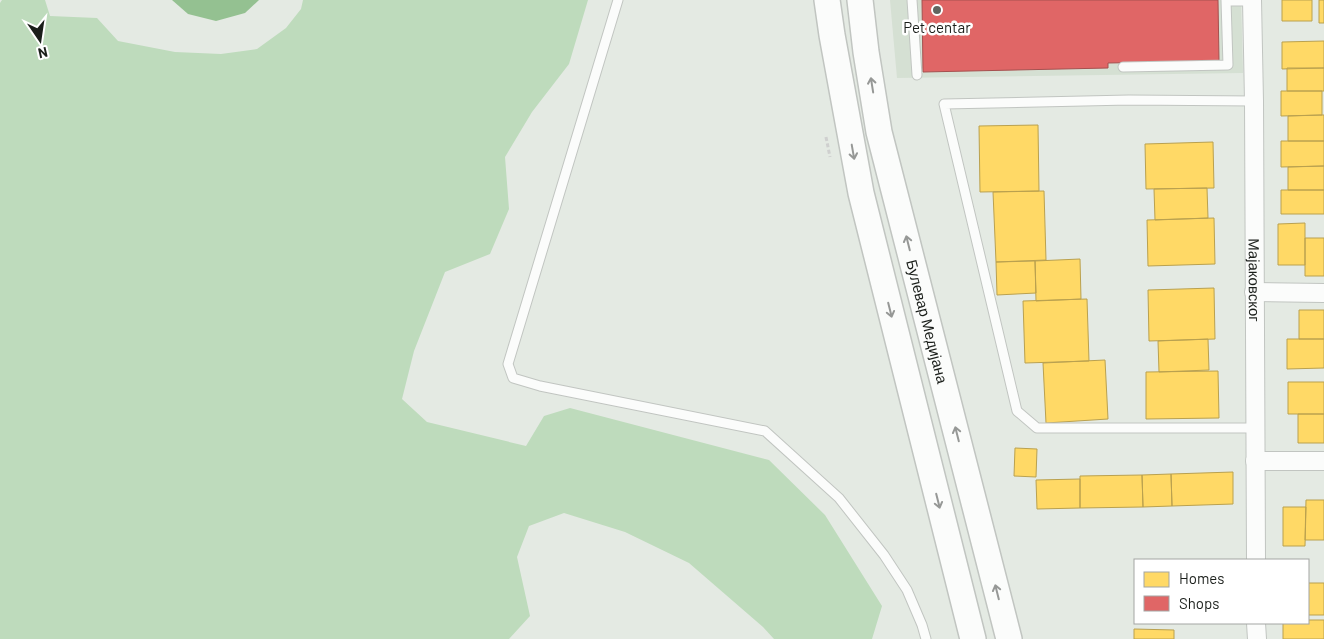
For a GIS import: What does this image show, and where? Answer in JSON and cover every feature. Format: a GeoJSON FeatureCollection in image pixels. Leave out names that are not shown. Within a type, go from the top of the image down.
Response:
{"type":"FeatureCollection","features":[{"type":"Feature","properties":{"kind":"main road"},"geometry":{"type":"LineString","coordinates":[[827,0],[861,193],[973,639]]}},
{"type":"Feature","properties":{"kind":"main road","name":"Булевар Медијана"},"geometry":{"type":"LineString","coordinates":[[860,0],[879,132],[1009,639]]}},
{"type":"Feature","properties":{"kind":"street","name":"Мајаковског"},"geometry":{"type":"LineString","coordinates":[[1252,0],[1256,559]]}},
{"type":"Feature","properties":{"kind":"street"},"geometry":{"type":"LineString","coordinates":[[1254,292],[1324,293]]}},
{"type":"Feature","properties":{"kind":"street"},"geometry":{"type":"LineString","coordinates":[[1255,461],[1324,461]]}},
{"type":"Feature","properties":{"kind":"street"},"geometry":{"type":"LineString","coordinates":[[1256,624],[1257,639]]}},
{"type":"Feature","properties":{"kind":"lane"},"geometry":{"type":"LineString","coordinates":[[618,0],[508,364],[513,378],[540,386],[765,431],[845,505],[907,590],[926,639]]}},
{"type":"Feature","properties":{"kind":"lane"},"geometry":{"type":"LineString","coordinates":[[912,0],[917,75]]}},
{"type":"Feature","properties":{"kind":"lane"},"geometry":{"type":"LineString","coordinates":[[1123,67],[1228,65],[1226,0],[1252,0]]}},
{"type":"Feature","properties":{"kind":"lane"},"geometry":{"type":"LineString","coordinates":[[1254,101],[1129,100],[944,104],[1017,411],[1037,428],[1255,428]]}},
{"type":"Feature","properties":{"kind":"shaded area"},"geometry":{"type":"Polygon","coordinates":[[[2,0],[45,0],[50,16],[97,18],[118,41],[175,52],[221,54],[257,49],[286,28],[301,9],[303,0],[588,0],[569,64],[532,112],[505,157],[509,209],[490,254],[445,272],[414,351],[402,399],[427,422],[526,446],[544,416],[570,408],[769,460],[825,515],[882,606],[872,639],[774,639],[763,627],[689,563],[625,532],[564,513],[529,526],[517,557],[530,616],[509,639],[0,639],[0,3],[2,0]]]}},
{"type":"Feature","properties":{"kind":"shaded area"},"geometry":{"type":"Polygon","coordinates":[[[172,0],[259,0],[245,13],[216,21],[188,14],[172,0]]]}},
{"type":"Feature","properties":{"kind":"shaded area"},"geometry":{"type":"Polygon","coordinates":[[[890,0],[1241,0],[1243,73],[897,78],[890,0]]]}},
{"type":"Feature","properties":{"kind":"building: Homes"},"geometry":{"type":"Polygon","coordinates":[[[1282,0],[1312,0],[1312,21],[1282,21],[1282,0]]]}},
{"type":"Feature","properties":{"kind":"building: Homes"},"geometry":{"type":"Polygon","coordinates":[[[1319,0],[1324,0],[1324,23],[1319,23],[1319,0]]]}},
{"type":"Feature","properties":{"kind":"building: Homes"},"geometry":{"type":"Polygon","coordinates":[[[1324,41],[1324,68],[1282,69],[1282,42],[1324,41]]]}},
{"type":"Feature","properties":{"kind":"building: Homes"},"geometry":{"type":"Polygon","coordinates":[[[1287,68],[1324,68],[1324,91],[1287,91],[1287,68]]]}},
{"type":"Feature","properties":{"kind":"building: Homes"},"geometry":{"type":"Polygon","coordinates":[[[1281,91],[1322,91],[1322,115],[1281,116],[1281,91]]]}},
{"type":"Feature","properties":{"kind":"building: Homes"},"geometry":{"type":"Polygon","coordinates":[[[1324,115],[1324,141],[1288,141],[1288,116],[1324,115]]]}},
{"type":"Feature","properties":{"kind":"building: Homes"},"geometry":{"type":"Polygon","coordinates":[[[1038,125],[1039,191],[980,192],[979,126],[1038,125]]]}},
{"type":"Feature","properties":{"kind":"building: Homes"},"geometry":{"type":"Polygon","coordinates":[[[1281,141],[1324,141],[1324,166],[1281,167],[1281,141]]]}},
{"type":"Feature","properties":{"kind":"building: Homes"},"geometry":{"type":"Polygon","coordinates":[[[1213,142],[1214,188],[1146,189],[1145,144],[1213,142]]]}},
{"type":"Feature","properties":{"kind":"building: Homes"},"geometry":{"type":"Polygon","coordinates":[[[1324,166],[1324,190],[1288,190],[1288,167],[1324,166]]]}},
{"type":"Feature","properties":{"kind":"building: Homes"},"geometry":{"type":"Polygon","coordinates":[[[1207,188],[1208,218],[1155,220],[1154,189],[1207,188]]]}},
{"type":"Feature","properties":{"kind":"building: Homes"},"geometry":{"type":"Polygon","coordinates":[[[1281,190],[1324,190],[1324,214],[1281,214],[1281,190]]]}},
{"type":"Feature","properties":{"kind":"building: Homes"},"geometry":{"type":"Polygon","coordinates":[[[1044,191],[1046,260],[996,262],[993,192],[1044,191]]]}},
{"type":"Feature","properties":{"kind":"building: Homes"},"geometry":{"type":"Polygon","coordinates":[[[1214,218],[1215,264],[1148,266],[1147,220],[1214,218]]]}},
{"type":"Feature","properties":{"kind":"building: Homes"},"geometry":{"type":"Polygon","coordinates":[[[1305,223],[1305,265],[1278,265],[1278,224],[1305,223]]]}},
{"type":"Feature","properties":{"kind":"building: Homes"},"geometry":{"type":"Polygon","coordinates":[[[1305,238],[1324,238],[1324,276],[1305,276],[1305,238]]]}},
{"type":"Feature","properties":{"kind":"building: Homes"},"geometry":{"type":"Polygon","coordinates":[[[1080,259],[1081,299],[1036,301],[1035,261],[1080,259]]]}},
{"type":"Feature","properties":{"kind":"building: Homes"},"geometry":{"type":"Polygon","coordinates":[[[1035,261],[1036,293],[997,295],[996,262],[1035,261]]]}},
{"type":"Feature","properties":{"kind":"building: Homes"},"geometry":{"type":"Polygon","coordinates":[[[1214,288],[1215,339],[1149,341],[1148,290],[1214,288]]]}},
{"type":"Feature","properties":{"kind":"building: Homes"},"geometry":{"type":"Polygon","coordinates":[[[1087,299],[1089,361],[1025,363],[1023,301],[1087,299]]]}},
{"type":"Feature","properties":{"kind":"building: Homes"},"geometry":{"type":"Polygon","coordinates":[[[1299,310],[1324,310],[1324,339],[1299,339],[1299,310]]]}},
{"type":"Feature","properties":{"kind":"building: Homes"},"geometry":{"type":"Polygon","coordinates":[[[1208,339],[1209,370],[1159,372],[1158,341],[1208,339]]]}},
{"type":"Feature","properties":{"kind":"building: Homes"},"geometry":{"type":"Polygon","coordinates":[[[1287,339],[1324,339],[1324,368],[1287,369],[1287,339]]]}},
{"type":"Feature","properties":{"kind":"building: Homes"},"geometry":{"type":"Polygon","coordinates":[[[1105,360],[1108,419],[1046,423],[1043,363],[1105,360]]]}},
{"type":"Feature","properties":{"kind":"building: Homes"},"geometry":{"type":"Polygon","coordinates":[[[1218,371],[1219,418],[1146,419],[1146,372],[1218,371]]]}},
{"type":"Feature","properties":{"kind":"building: Homes"},"geometry":{"type":"Polygon","coordinates":[[[1288,382],[1324,382],[1324,414],[1288,414],[1288,382]]]}},
{"type":"Feature","properties":{"kind":"building: Homes"},"geometry":{"type":"Polygon","coordinates":[[[1298,414],[1324,414],[1324,443],[1298,443],[1298,414]]]}},
{"type":"Feature","properties":{"kind":"building: Homes"},"geometry":{"type":"Polygon","coordinates":[[[1015,448],[1037,449],[1036,477],[1014,476],[1015,448]]]}},
{"type":"Feature","properties":{"kind":"building: Homes"},"geometry":{"type":"Polygon","coordinates":[[[1233,472],[1233,504],[1172,506],[1171,474],[1233,472]]]}},
{"type":"Feature","properties":{"kind":"building: Homes"},"geometry":{"type":"Polygon","coordinates":[[[1171,474],[1172,506],[1143,507],[1142,475],[1171,474]]]}},
{"type":"Feature","properties":{"kind":"building: Homes"},"geometry":{"type":"Polygon","coordinates":[[[1142,475],[1143,507],[1080,508],[1080,476],[1142,475]]]}},
{"type":"Feature","properties":{"kind":"building: Homes"},"geometry":{"type":"Polygon","coordinates":[[[1080,479],[1080,508],[1037,509],[1036,480],[1080,479]]]}},
{"type":"Feature","properties":{"kind":"building: Homes"},"geometry":{"type":"Polygon","coordinates":[[[1306,500],[1324,500],[1324,540],[1305,540],[1306,500]]]}},
{"type":"Feature","properties":{"kind":"building: Homes"},"geometry":{"type":"Polygon","coordinates":[[[1283,507],[1306,507],[1305,546],[1283,546],[1283,507]]]}},
{"type":"Feature","properties":{"kind":"building: Homes"},"geometry":{"type":"Polygon","coordinates":[[[1309,583],[1324,583],[1324,615],[1309,615],[1309,583]]]}},
{"type":"Feature","properties":{"kind":"building: Homes"},"geometry":{"type":"Polygon","coordinates":[[[1309,620],[1324,620],[1324,639],[1283,639],[1283,624],[1309,624],[1309,620]]]}},
{"type":"Feature","properties":{"kind":"building: Homes"},"geometry":{"type":"Polygon","coordinates":[[[1134,629],[1174,630],[1174,639],[1134,639],[1134,629]]]}},
{"type":"Feature","properties":{"kind":"building: Shops"},"geometry":{"type":"Polygon","coordinates":[[[922,0],[1218,0],[1219,61],[1108,63],[1108,68],[923,72],[922,0]]]}},
{"type":"Feature","properties":{"kind":"place","name":"Pet centar"},"geometry":{"type":"Point","coordinates":[937,10]}}]}
